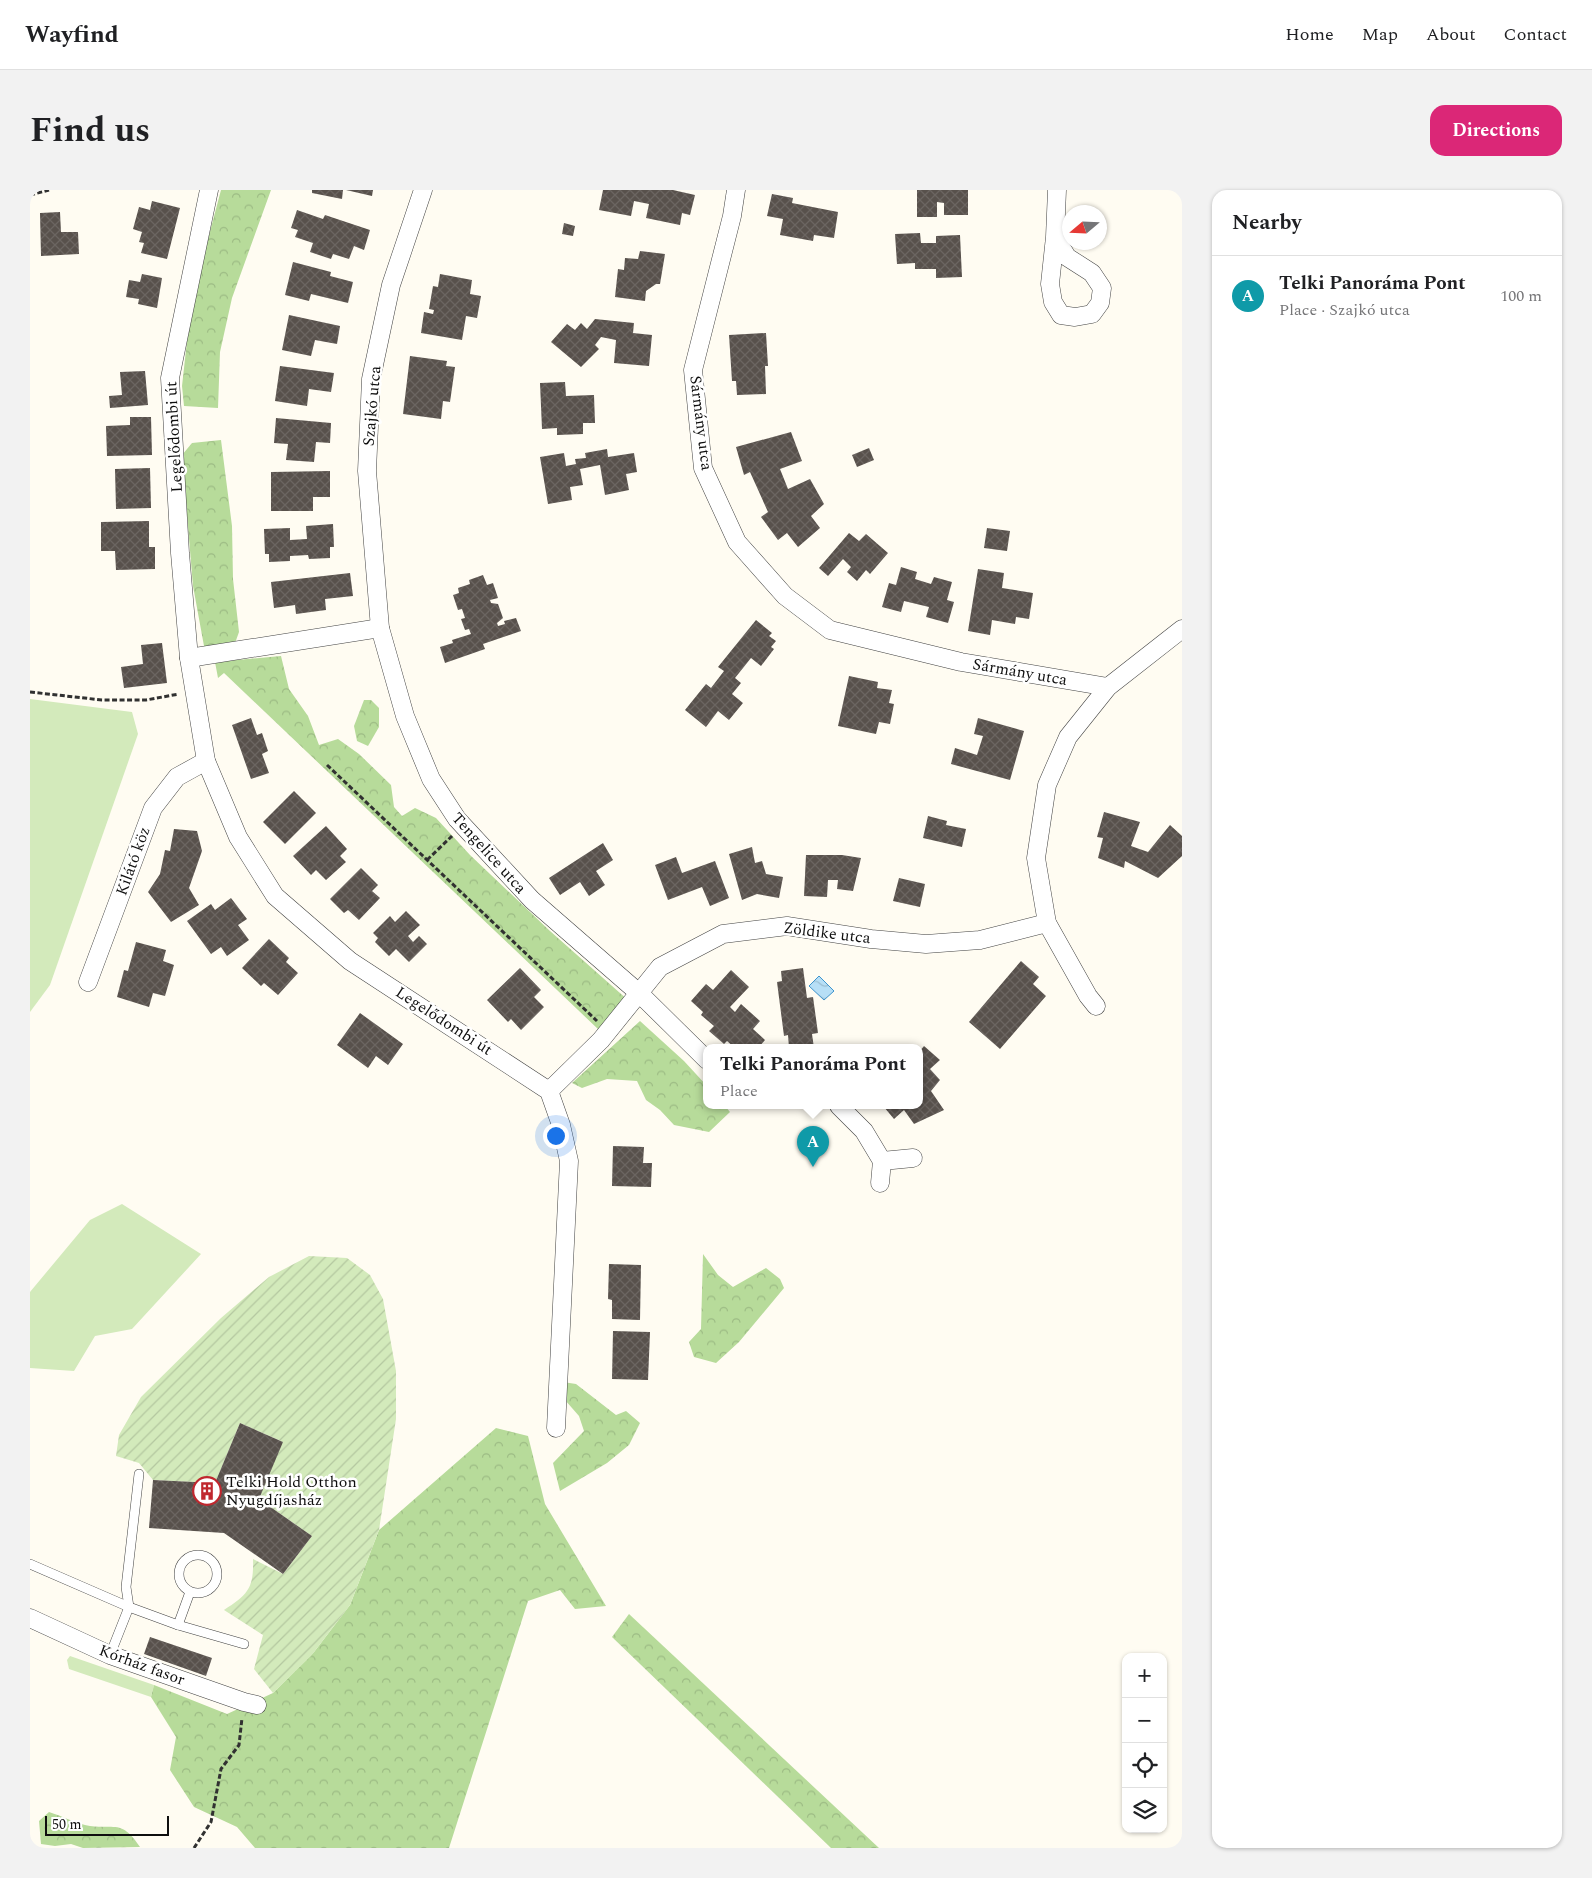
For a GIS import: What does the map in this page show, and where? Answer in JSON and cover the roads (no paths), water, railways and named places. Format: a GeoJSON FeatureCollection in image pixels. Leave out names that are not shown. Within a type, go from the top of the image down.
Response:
{"type":"FeatureCollection","features":[{"type":"Feature","properties":{"kind":"street","name":"Legelődombi út"},"geometry":{"type":"LineString","coordinates":[[210,190],[170,378],[180,553],[189,658],[206,761],[238,838],[275,896],[350,961],[550,1091]]}},
{"type":"Feature","properties":{"kind":"street","name":"Szajkó utca"},"geometry":{"type":"LineString","coordinates":[[380,628],[367,471],[372,379],[391,284],[423,190]]}},
{"type":"Feature","properties":{"kind":"street","name":"Sármány utca"},"geometry":{"type":"LineString","coordinates":[[736,190],[732,216],[693,370],[704,468],[737,542],[785,596],[830,630],[961,662],[1108,687]]}},
{"type":"Feature","properties":{"kind":"street"},"geometry":{"type":"LineString","coordinates":[[1055,237],[1057,190]]}},
{"type":"Feature","properties":{"kind":"street"},"geometry":{"type":"LineString","coordinates":[[189,658],[380,628]]}},
{"type":"Feature","properties":{"kind":"street","name":"Tengelice utca"},"geometry":{"type":"LineString","coordinates":[[380,628],[405,716],[431,779],[457,819],[532,900],[640,994]]}},
{"type":"Feature","properties":{"kind":"street"},"geometry":{"type":"LineString","coordinates":[[1096,1006],[1088,996],[1047,923],[1036,858],[1047,784],[1068,737],[1108,687],[1182,629]]}},
{"type":"Feature","properties":{"kind":"street","name":"Kilátó köz"},"geometry":{"type":"LineString","coordinates":[[88,982],[153,808],[177,777],[206,761]]}},
{"type":"Feature","properties":{"kind":"street","name":"Zöldike utca"},"geometry":{"type":"LineString","coordinates":[[550,1091],[609,1032],[660,967],[723,934],[787,926],[926,944],[980,940],[1047,923]]}},
{"type":"Feature","properties":{"kind":"street"},"geometry":{"type":"LineString","coordinates":[[640,994],[703,1056]]}},
{"type":"Feature","properties":{"kind":"street"},"geometry":{"type":"LineString","coordinates":[[550,1091],[561,1124],[569,1161],[556,1428]]}},
{"type":"Feature","properties":{"kind":"street"},"geometry":{"type":"LineString","coordinates":[[842,1109],[864,1131],[882,1161],[880,1182]]}},
{"type":"Feature","properties":{"kind":"street"},"geometry":{"type":"LineString","coordinates":[[882,1161],[913,1158]]}},
{"type":"Feature","properties":{"kind":"street","name":"Kórház fasor"},"geometry":{"type":"LineString","coordinates":[[30,1618],[110,1655],[250,1704]]}},
{"type":"Feature","properties":{"kind":"lane"},"geometry":{"type":"LineString","coordinates":[[110,1655],[129,1607],[126,1587],[139,1474]]}},
{"type":"Feature","properties":{"kind":"lane"},"geometry":{"type":"LineString","coordinates":[[196,1555],[208,1558],[216,1568],[214,1586],[203,1593],[190,1592],[181,1583],[179,1577],[181,1565],[185,1560],[196,1555]]}},
{"type":"Feature","properties":{"kind":"lane"},"geometry":{"type":"LineString","coordinates":[[30,1564],[129,1607],[178,1625],[244,1644]]}},
{"type":"Feature","properties":{"kind":"lane"},"geometry":{"type":"LineString","coordinates":[[178,1625],[190,1592]]}},
{"type":"Feature","properties":{"kind":"water"},"geometry":{"type":"Polygon","coordinates":[[[819,976],[834,991],[824,1000],[809,986],[819,976]]]}},
{"type":"Feature","properties":{"kind":"place","name":"Telki Panoráma Pont"},"geometry":{"type":"Point","coordinates":[813,1167]}},
{"type":"Feature","properties":{"kind":"place","name":"Telki Hold Otthon Nyugdíjasház"},"geometry":{"type":"Point","coordinates":[207,1491]}}]}
